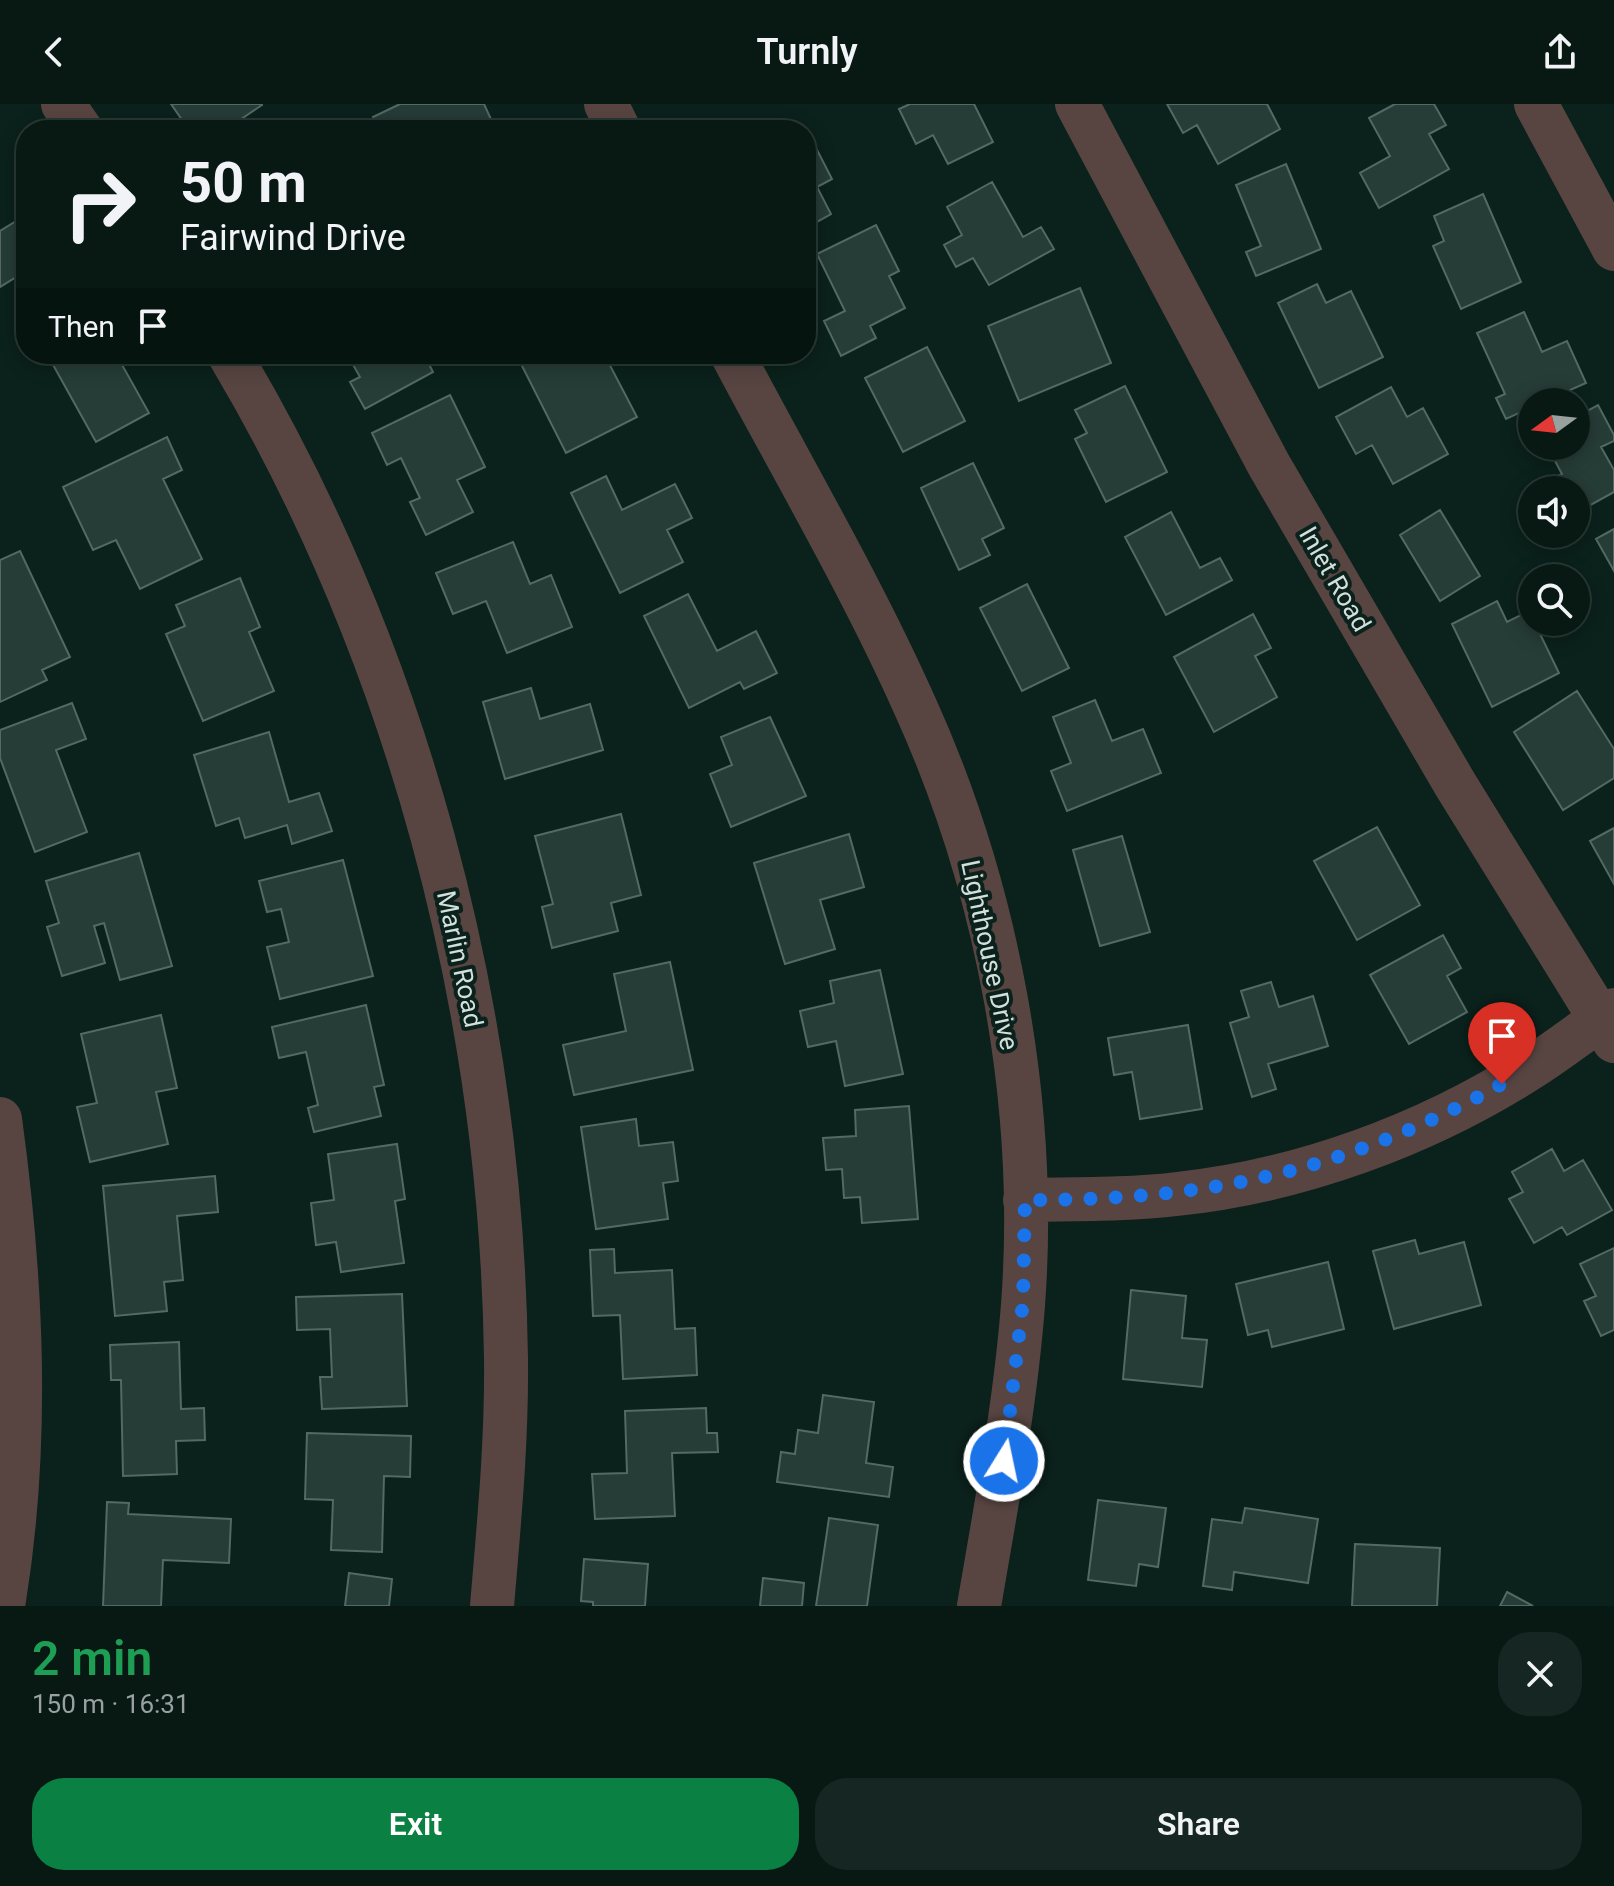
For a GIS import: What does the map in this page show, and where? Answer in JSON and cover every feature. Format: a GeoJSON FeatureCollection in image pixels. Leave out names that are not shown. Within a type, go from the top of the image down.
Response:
{"type":"FeatureCollection","features":[{"type":"Feature","properties":{"kind":"street","name":"Inlet Road"},"geometry":{"type":"LineString","coordinates":[[1077,104],[1277,479],[1455,784],[1610,1024]]}},
{"type":"Feature","properties":{"kind":"street"},"geometry":{"type":"LineString","coordinates":[[1536,104],[1614,249]]}},
{"type":"Feature","properties":{"kind":"street","name":"Marlin Road"},"geometry":{"type":"LineString","coordinates":[[234,364],[313,513],[364,630],[407,750],[433,841],[470,995],[494,1169],[506,1359],[503,1486],[492,1606]]}},
{"type":"Feature","properties":{"kind":"street","name":"Lighthouse Drive"},"geometry":{"type":"LineString","coordinates":[[737,364],[896,668],[953,802],[982,899],[1005,998],[1019,1099],[1025,1200],[1023,1302],[1013,1404],[979,1606]]}},
{"type":"Feature","properties":{"kind":"street"},"geometry":{"type":"LineString","coordinates":[[1025,1200],[1118,1199],[1180,1194],[1272,1177],[1362,1150],[1447,1114],[1610,1024]]}},
{"type":"Feature","properties":{"kind":"street"},"geometry":{"type":"LineString","coordinates":[[0,1119],[14,1221],[21,1331],[19,1469],[3,1606]]}},
{"type":"Feature","properties":{"kind":"building"},"geometry":{"type":"Polygon","coordinates":[[[171,104],[262,104],[240,120],[182,120],[171,104]]]}},
{"type":"Feature","properties":{"kind":"building"},"geometry":{"type":"Polygon","coordinates":[[[400,104],[484,104],[491,120],[375,120],[373,117],[400,104]]]}},
{"type":"Feature","properties":{"kind":"building"},"geometry":{"type":"Polygon","coordinates":[[[910,104],[974,104],[993,142],[948,164],[933,135],[916,144],[899,109],[910,104]]]}},
{"type":"Feature","properties":{"kind":"building"},"geometry":{"type":"Polygon","coordinates":[[[1167,104],[1267,104],[1280,129],[1218,164],[1197,125],[1183,133],[1167,104]]]}},
{"type":"Feature","properties":{"kind":"building"},"geometry":{"type":"Polygon","coordinates":[[[1395,104],[1434,104],[1446,125],[1429,134],[1449,169],[1379,208],[1360,173],[1390,156],[1369,118],[1395,104]]]}},
{"type":"Feature","properties":{"kind":"building"},"geometry":{"type":"Polygon","coordinates":[[[816,148],[832,179],[817,187],[831,214],[816,222],[816,148]]]}},
{"type":"Feature","properties":{"kind":"building"},"geometry":{"type":"Polygon","coordinates":[[[1286,164],[1321,249],[1256,276],[1246,252],[1261,246],[1236,185],[1286,164]]]}},
{"type":"Feature","properties":{"kind":"building"},"geometry":{"type":"Polygon","coordinates":[[[992,182],[1023,237],[1041,227],[1054,249],[989,285],[973,258],[956,267],[944,245],[962,235],[947,207],[992,182]]]}},
{"type":"Feature","properties":{"kind":"building"},"geometry":{"type":"Polygon","coordinates":[[[1483,194],[1521,282],[1461,309],[1433,246],[1444,241],[1434,216],[1483,194]]]}},
{"type":"Feature","properties":{"kind":"building"},"geometry":{"type":"Polygon","coordinates":[[[16,221],[16,277],[0,287],[0,231],[16,221]]]}},
{"type":"Feature","properties":{"kind":"building"},"geometry":{"type":"Polygon","coordinates":[[[876,225],[899,271],[889,276],[905,308],[870,326],[876,338],[841,356],[824,321],[845,311],[817,254],[876,225]]]}},
{"type":"Feature","properties":{"kind":"building"},"geometry":{"type":"Polygon","coordinates":[[[1317,284],[1326,303],[1351,291],[1383,357],[1319,388],[1278,303],[1317,284]]]}},
{"type":"Feature","properties":{"kind":"building"},"geometry":{"type":"Polygon","coordinates":[[[1080,288],[1111,363],[1019,401],[988,326],[1080,288]]]}},
{"type":"Feature","properties":{"kind":"building"},"geometry":{"type":"Polygon","coordinates":[[[1524,312],[1542,352],[1567,341],[1586,383],[1575,388],[1518,388],[1518,413],[1506,419],[1496,398],[1505,394],[1477,333],[1524,312]]]}},
{"type":"Feature","properties":{"kind":"building"},"geometry":{"type":"Polygon","coordinates":[[[927,347],[965,421],[903,452],[865,378],[927,347]]]}},
{"type":"Feature","properties":{"kind":"building"},"geometry":{"type":"Polygon","coordinates":[[[53,364],[122,364],[149,413],[96,442],[53,364]]]}},
{"type":"Feature","properties":{"kind":"building"},"geometry":{"type":"Polygon","coordinates":[[[353,364],[429,364],[433,372],[365,409],[350,382],[360,377],[353,364]]]}},
{"type":"Feature","properties":{"kind":"building"},"geometry":{"type":"Polygon","coordinates":[[[521,364],[609,364],[637,417],[566,453],[521,364]]]}},
{"type":"Feature","properties":{"kind":"building"},"geometry":{"type":"Polygon","coordinates":[[[1125,386],[1167,472],[1106,502],[1075,439],[1087,433],[1075,410],[1125,386]]]}},
{"type":"Feature","properties":{"kind":"building"},"geometry":{"type":"Polygon","coordinates":[[[1391,387],[1407,417],[1423,408],[1448,454],[1393,484],[1372,445],[1356,454],[1336,417],[1391,387]]]}},
{"type":"Feature","properties":{"kind":"building"},"geometry":{"type":"Polygon","coordinates":[[[450,395],[485,467],[457,480],[473,512],[426,535],[410,502],[420,498],[401,458],[387,465],[372,433],[450,395]]]}},
{"type":"Feature","properties":{"kind":"building"},"geometry":{"type":"Polygon","coordinates":[[[1598,405],[1614,435],[1614,441],[1601,447],[1614,470],[1614,492],[1590,505],[1590,476],[1558,476],[1562,474],[1554,460],[1590,460],[1590,409],[1598,405]]]}},
{"type":"Feature","properties":{"kind":"building"},"geometry":{"type":"Polygon","coordinates":[[[167,437],[182,470],[163,479],[202,559],[140,589],[116,540],[93,550],[63,487],[167,437]]]}},
{"type":"Feature","properties":{"kind":"building"},"geometry":{"type":"Polygon","coordinates":[[[973,463],[1004,528],[982,539],[990,555],[959,570],[921,488],[973,463]]]}},
{"type":"Feature","properties":{"kind":"building"},"geometry":{"type":"Polygon","coordinates":[[[606,476],[622,510],[675,484],[692,518],[667,530],[683,562],[620,593],[571,493],[606,476]]]}},
{"type":"Feature","properties":{"kind":"building"},"geometry":{"type":"Polygon","coordinates":[[[1440,510],[1480,576],[1440,601],[1400,535],[1440,510]]]}},
{"type":"Feature","properties":{"kind":"building"},"geometry":{"type":"Polygon","coordinates":[[[1171,512],[1200,568],[1220,558],[1232,580],[1166,615],[1125,537],[1171,512]]]}},
{"type":"Feature","properties":{"kind":"building"},"geometry":{"type":"Polygon","coordinates":[[[1614,529],[1614,571],[1596,539],[1614,529]]]}},
{"type":"Feature","properties":{"kind":"building"},"geometry":{"type":"Polygon","coordinates":[[[513,542],[530,584],[551,575],[572,627],[507,653],[486,601],[453,614],[436,573],[513,542]]]}},
{"type":"Feature","properties":{"kind":"building"},"geometry":{"type":"Polygon","coordinates":[[[20,551],[70,657],[42,670],[47,680],[0,702],[0,560],[20,551]]]}},
{"type":"Feature","properties":{"kind":"building"},"geometry":{"type":"Polygon","coordinates":[[[240,578],[260,627],[249,632],[274,691],[203,721],[166,634],[185,626],[176,605],[240,578]]]}},
{"type":"Feature","properties":{"kind":"building"},"geometry":{"type":"Polygon","coordinates":[[[1027,584],[1069,668],[1022,691],[980,608],[1027,584]]]}},
{"type":"Feature","properties":{"kind":"building"},"geometry":{"type":"Polygon","coordinates":[[[688,594],[717,651],[756,631],[777,673],[744,689],[740,682],[689,708],[644,616],[688,594]]]}},
{"type":"Feature","properties":{"kind":"building"},"geometry":{"type":"Polygon","coordinates":[[[1497,601],[1507,622],[1518,616],[1518,636],[1541,636],[1559,673],[1492,707],[1452,624],[1497,601]]]}},
{"type":"Feature","properties":{"kind":"building"},"geometry":{"type":"Polygon","coordinates":[[[1253,614],[1271,648],[1255,656],[1277,697],[1214,732],[1174,657],[1253,614]]]}},
{"type":"Feature","properties":{"kind":"building"},"geometry":{"type":"Polygon","coordinates":[[[531,688],[540,719],[590,704],[603,750],[505,779],[483,702],[531,688]]]}},
{"type":"Feature","properties":{"kind":"building"},"geometry":{"type":"Polygon","coordinates":[[[1577,691],[1614,749],[1614,778],[1563,810],[1514,732],[1577,691]]]}},
{"type":"Feature","properties":{"kind":"building"},"geometry":{"type":"Polygon","coordinates":[[[1095,700],[1112,741],[1143,729],[1161,773],[1067,811],[1051,771],[1071,763],[1053,717],[1095,700]]]}},
{"type":"Feature","properties":{"kind":"building"},"geometry":{"type":"Polygon","coordinates":[[[72,703],[86,739],[56,750],[87,832],[35,852],[0,758],[0,730],[72,703]]]}},
{"type":"Feature","properties":{"kind":"building"},"geometry":{"type":"Polygon","coordinates":[[[770,717],[806,796],[731,827],[710,774],[732,765],[721,737],[770,717]]]}},
{"type":"Feature","properties":{"kind":"building"},"geometry":{"type":"Polygon","coordinates":[[[269,732],[289,802],[319,793],[332,831],[292,844],[287,825],[245,838],[239,818],[216,826],[194,755],[269,732]]]}},
{"type":"Feature","properties":{"kind":"building"},"geometry":{"type":"Polygon","coordinates":[[[621,814],[641,895],[611,903],[618,931],[552,948],[542,907],[553,904],[535,836],[621,814]]]}},
{"type":"Feature","properties":{"kind":"building"},"geometry":{"type":"Polygon","coordinates":[[[1377,827],[1420,905],[1357,940],[1314,861],[1377,827]]]}},
{"type":"Feature","properties":{"kind":"building"},"geometry":{"type":"Polygon","coordinates":[[[1614,828],[1614,884],[1590,841],[1614,828]]]}},
{"type":"Feature","properties":{"kind":"building"},"geometry":{"type":"Polygon","coordinates":[[[849,834],[864,887],[820,900],[835,949],[785,964],[754,863],[849,834]]]}},
{"type":"Feature","properties":{"kind":"building"},"geometry":{"type":"Polygon","coordinates":[[[1122,836],[1150,932],[1100,946],[1073,850],[1122,836]]]}},
{"type":"Feature","properties":{"kind":"building"},"geometry":{"type":"Polygon","coordinates":[[[139,853],[172,966],[120,980],[104,923],[94,926],[105,963],[62,976],[47,927],[59,923],[46,881],[139,853]]]}},
{"type":"Feature","properties":{"kind":"building"},"geometry":{"type":"Polygon","coordinates":[[[343,860],[373,976],[280,999],[267,947],[289,942],[281,909],[267,912],[259,881],[343,860]]]}},
{"type":"Feature","properties":{"kind":"building"},"geometry":{"type":"Polygon","coordinates":[[[1443,935],[1461,968],[1447,976],[1467,1012],[1409,1044],[1370,975],[1443,935]]]}},
{"type":"Feature","properties":{"kind":"building"},"geometry":{"type":"Polygon","coordinates":[[[670,962],[693,1070],[574,1095],[563,1045],[626,1031],[614,974],[670,962]]]}},
{"type":"Feature","properties":{"kind":"building"},"geometry":{"type":"Polygon","coordinates":[[[880,970],[903,1074],[845,1086],[836,1041],[808,1047],[800,1011],[834,1003],[830,981],[880,970]]]}},
{"type":"Feature","properties":{"kind":"building"},"geometry":{"type":"Polygon","coordinates":[[[1271,982],[1279,1007],[1313,996],[1328,1046],[1268,1064],[1276,1089],[1252,1097],[1230,1023],[1249,1017],[1241,991],[1271,982]]]}},
{"type":"Feature","properties":{"kind":"building"},"geometry":{"type":"Polygon","coordinates":[[[366,1005],[384,1085],[374,1087],[381,1116],[314,1132],[308,1108],[318,1105],[306,1052],[279,1058],[272,1027],[366,1005]]]}},
{"type":"Feature","properties":{"kind":"building"},"geometry":{"type":"Polygon","coordinates":[[[161,1015],[177,1088],[156,1092],[168,1144],[90,1162],[77,1107],[97,1103],[81,1034],[161,1015]]]}},
{"type":"Feature","properties":{"kind":"building"},"geometry":{"type":"Polygon","coordinates":[[[1188,1025],[1202,1109],[1140,1119],[1132,1072],[1114,1075],[1108,1038],[1188,1025]]]}},
{"type":"Feature","properties":{"kind":"building"},"geometry":{"type":"Polygon","coordinates":[[[909,1106],[918,1219],[862,1223],[860,1197],[844,1198],[842,1169],[826,1170],[823,1138],[856,1136],[855,1110],[909,1106]]]}},
{"type":"Feature","properties":{"kind":"building"},"geometry":{"type":"Polygon","coordinates":[[[636,1119],[639,1146],[673,1142],[678,1181],[663,1183],[668,1219],[596,1229],[581,1127],[636,1119]]]}},
{"type":"Feature","properties":{"kind":"building"},"geometry":{"type":"Polygon","coordinates":[[[397,1144],[405,1199],[395,1201],[404,1263],[341,1272],[336,1242],[316,1245],[311,1203],[334,1200],[328,1154],[397,1144]]]}},
{"type":"Feature","properties":{"kind":"building"},"geometry":{"type":"Polygon","coordinates":[[[1552,1149],[1564,1171],[1583,1160],[1612,1210],[1567,1235],[1562,1227],[1534,1243],[1509,1199],[1523,1192],[1512,1172],[1552,1149]]]}},
{"type":"Feature","properties":{"kind":"building"},"geometry":{"type":"Polygon","coordinates":[[[215,1176],[218,1212],[177,1216],[183,1280],[164,1282],[167,1311],[115,1316],[103,1186],[215,1176]]]}},
{"type":"Feature","properties":{"kind":"building"},"geometry":{"type":"Polygon","coordinates":[[[1415,1240],[1419,1254],[1464,1242],[1481,1305],[1394,1329],[1373,1251],[1415,1240]]]}},
{"type":"Feature","properties":{"kind":"building"},"geometry":{"type":"Polygon","coordinates":[[[1614,1248],[1614,1330],[1601,1336],[1584,1301],[1596,1296],[1580,1264],[1614,1248]]]}},
{"type":"Feature","properties":{"kind":"building"},"geometry":{"type":"Polygon","coordinates":[[[614,1249],[615,1273],[672,1270],[675,1329],[695,1328],[697,1375],[623,1379],[620,1315],[593,1316],[590,1250],[614,1249]]]}},
{"type":"Feature","properties":{"kind":"building"},"geometry":{"type":"Polygon","coordinates":[[[1328,1262],[1344,1329],[1272,1347],[1268,1330],[1248,1335],[1236,1284],[1328,1262]]]}},
{"type":"Feature","properties":{"kind":"building"},"geometry":{"type":"Polygon","coordinates":[[[1131,1290],[1186,1296],[1182,1338],[1207,1340],[1202,1387],[1123,1379],[1131,1290]]]}},
{"type":"Feature","properties":{"kind":"building"},"geometry":{"type":"Polygon","coordinates":[[[402,1294],[407,1406],[322,1409],[320,1377],[332,1377],[330,1329],[297,1330],[296,1297],[402,1294]]]}},
{"type":"Feature","properties":{"kind":"building"},"geometry":{"type":"Polygon","coordinates":[[[179,1342],[181,1409],[204,1408],[205,1440],[176,1441],[177,1474],[123,1476],[121,1380],[111,1380],[110,1345],[179,1342]]]}},
{"type":"Feature","properties":{"kind":"building"},"geometry":{"type":"Polygon","coordinates":[[[823,1395],[874,1402],[866,1463],[893,1467],[889,1497],[777,1482],[781,1452],[795,1454],[798,1430],[818,1433],[823,1395]]]}},
{"type":"Feature","properties":{"kind":"building"},"geometry":{"type":"Polygon","coordinates":[[[706,1408],[707,1433],[717,1433],[718,1452],[672,1453],[675,1516],[595,1519],[592,1474],[627,1473],[625,1411],[706,1408]]]}},
{"type":"Feature","properties":{"kind":"building"},"geometry":{"type":"Polygon","coordinates":[[[307,1433],[411,1436],[410,1477],[384,1476],[382,1552],[331,1550],[333,1500],[305,1499],[307,1433]]]}},
{"type":"Feature","properties":{"kind":"building"},"geometry":{"type":"Polygon","coordinates":[[[1098,1500],[1166,1508],[1158,1567],[1139,1564],[1136,1586],[1088,1580],[1098,1500]]]}},
{"type":"Feature","properties":{"kind":"building"},"geometry":{"type":"Polygon","coordinates":[[[107,1502],[129,1503],[128,1514],[231,1519],[229,1563],[163,1560],[161,1606],[103,1606],[107,1502]]]}},
{"type":"Feature","properties":{"kind":"building"},"geometry":{"type":"Polygon","coordinates":[[[1245,1508],[1318,1519],[1308,1583],[1234,1572],[1232,1590],[1203,1586],[1212,1519],[1242,1523],[1245,1508]]]}},
{"type":"Feature","properties":{"kind":"building"},"geometry":{"type":"Polygon","coordinates":[[[829,1518],[878,1525],[867,1606],[816,1606],[829,1518]]]}},
{"type":"Feature","properties":{"kind":"building"},"geometry":{"type":"Polygon","coordinates":[[[1355,1544],[1440,1548],[1437,1606],[1352,1606],[1355,1544]]]}},
{"type":"Feature","properties":{"kind":"building"},"geometry":{"type":"Polygon","coordinates":[[[584,1559],[648,1564],[645,1606],[593,1606],[593,1602],[581,1601],[584,1559]]]}},
{"type":"Feature","properties":{"kind":"building"},"geometry":{"type":"Polygon","coordinates":[[[349,1573],[392,1579],[389,1606],[345,1606],[349,1573]]]}},
{"type":"Feature","properties":{"kind":"building"},"geometry":{"type":"Polygon","coordinates":[[[763,1578],[804,1583],[802,1606],[760,1606],[763,1578]]]}},
{"type":"Feature","properties":{"kind":"building"},"geometry":{"type":"Polygon","coordinates":[[[1507,1592],[1533,1606],[1500,1606],[1507,1592]]]}},
{"type":"Feature","properties":{"kind":"route"},"geometry":{"type":"LineString","coordinates":[[1004,1461],[1023,1302],[1025,1200],[1118,1199],[1180,1194],[1272,1177],[1362,1150],[1447,1114],[1502,1084]]}}]}
